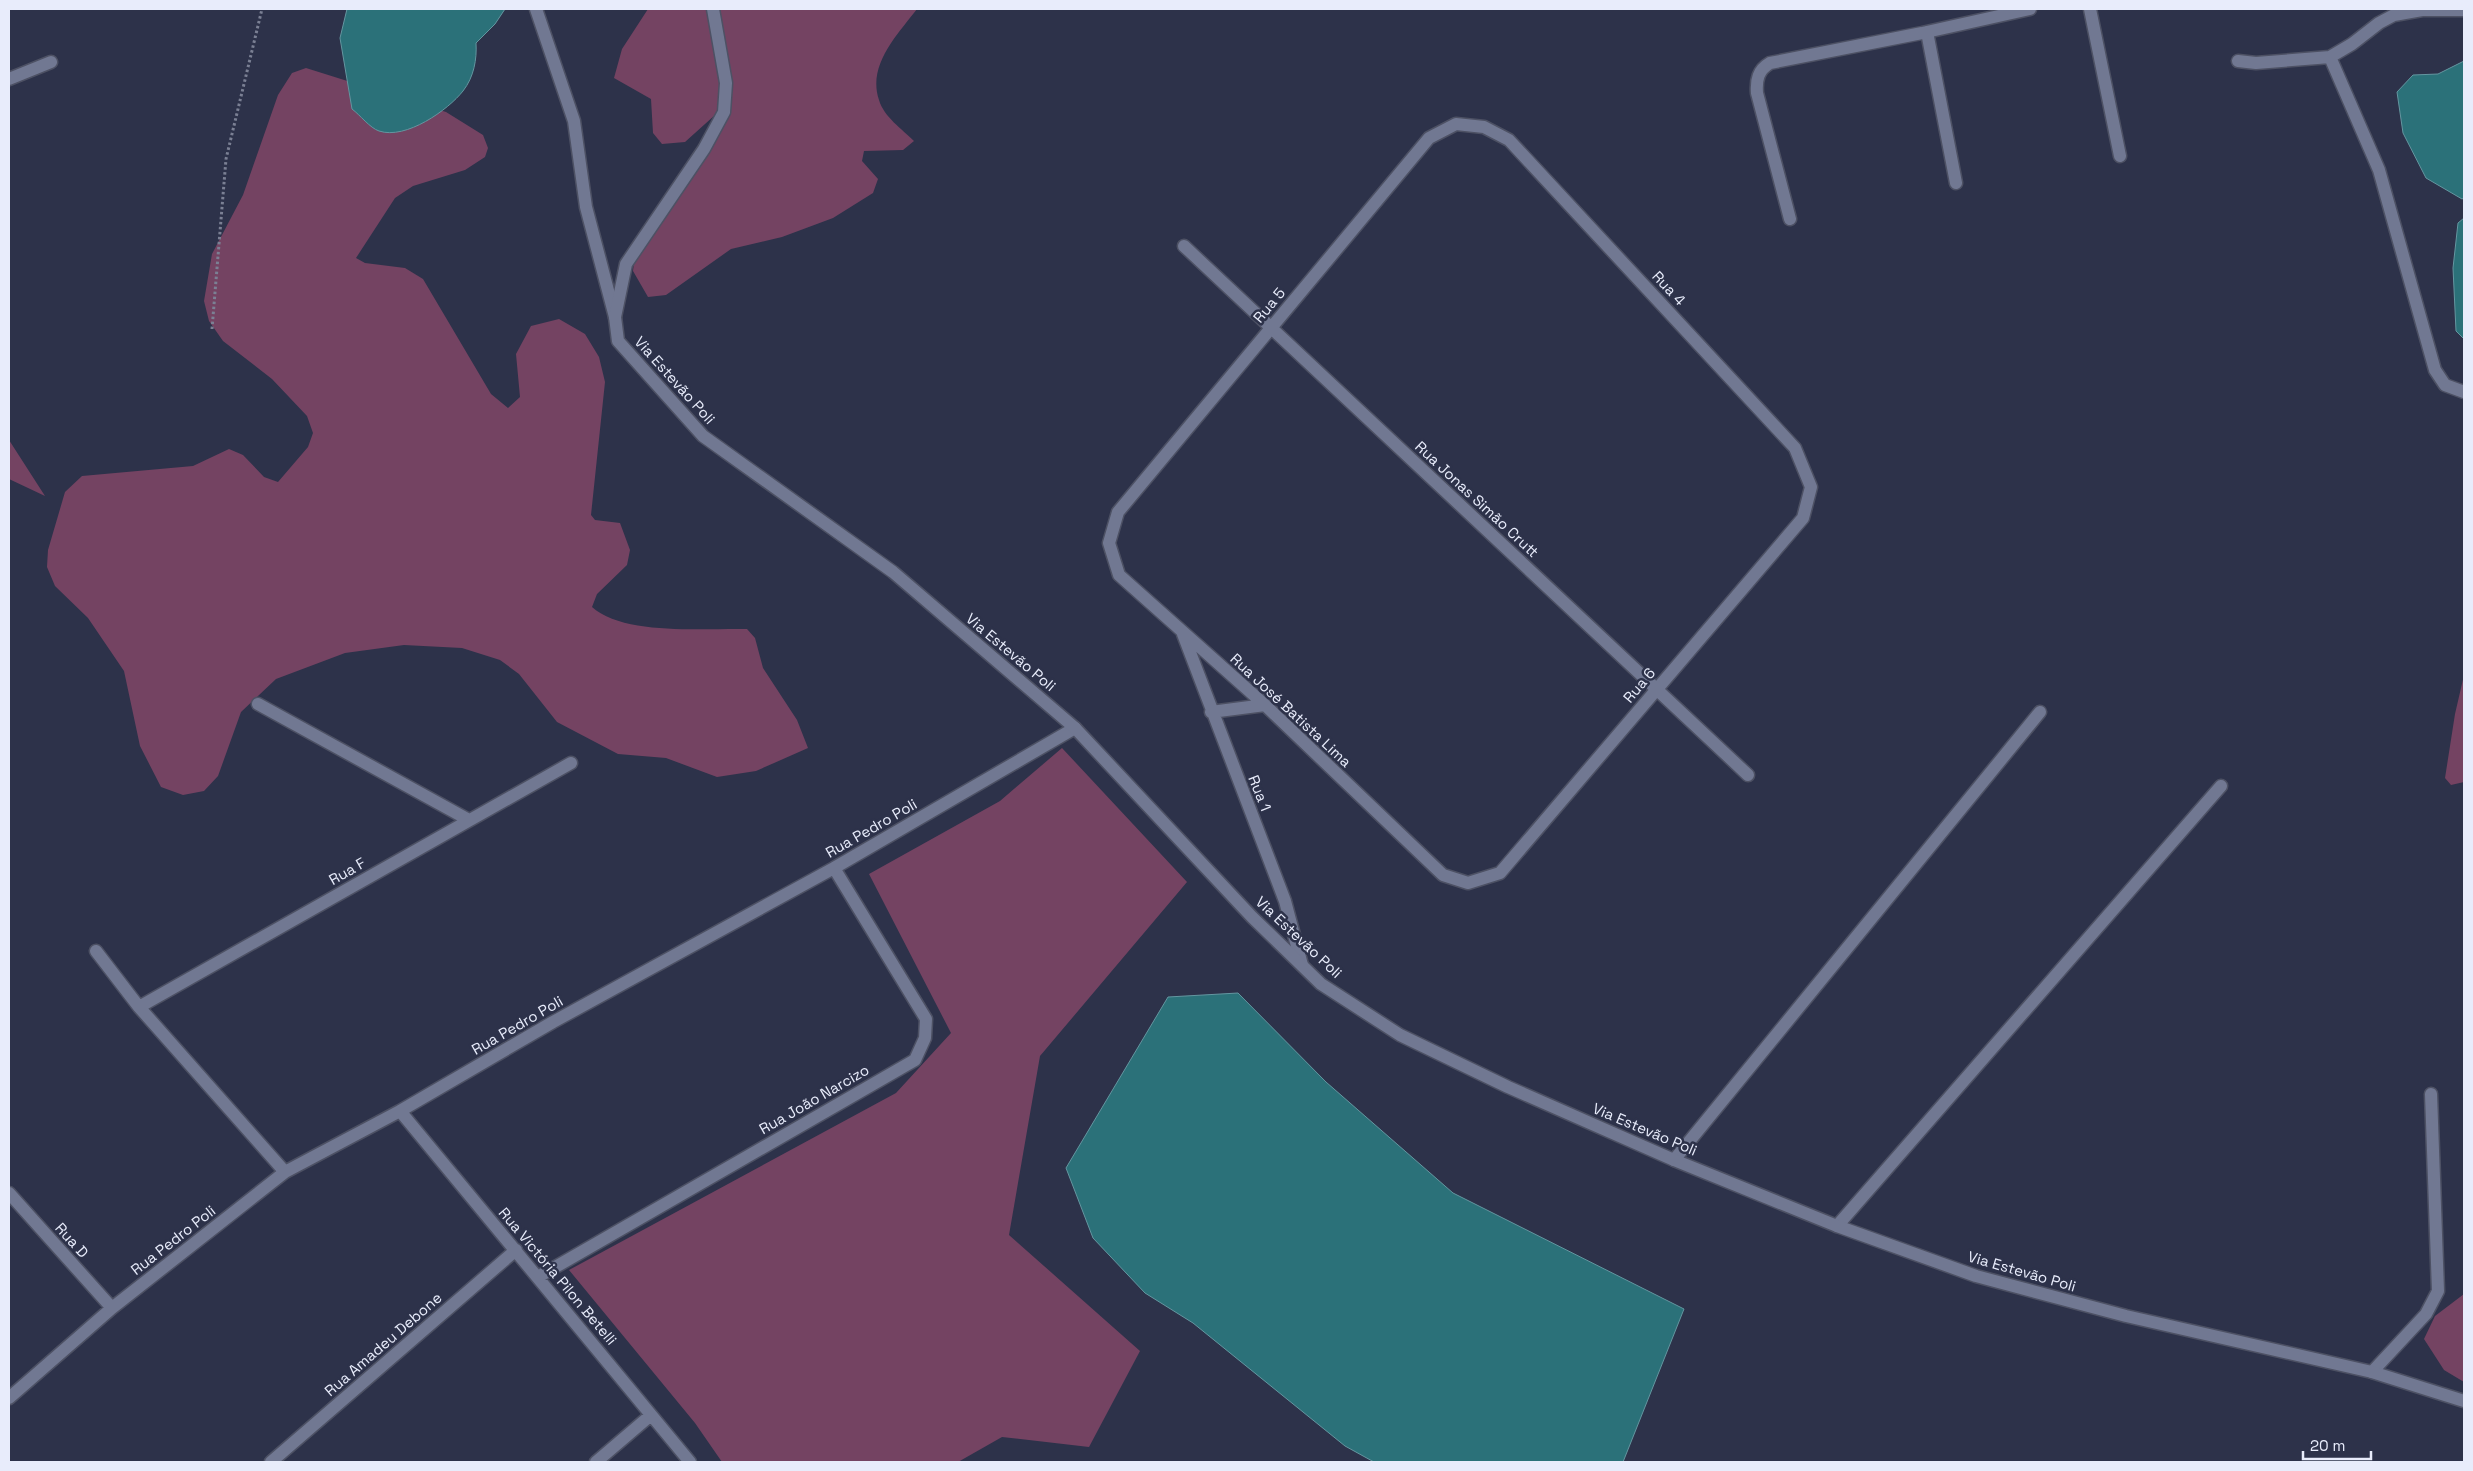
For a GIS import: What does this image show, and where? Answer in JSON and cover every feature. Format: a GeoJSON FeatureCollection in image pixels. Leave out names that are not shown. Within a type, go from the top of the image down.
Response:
{"type":"FeatureCollection","features":[{"type":"Feature","properties":{"kind":"street"},"geometry":{"type":"LineString","coordinates":[[536,9],[574,121],[586,206],[615,317]]}},
{"type":"Feature","properties":{"kind":"street","name":"Via Estevão Poli"},"geometry":{"type":"LineString","coordinates":[[713,9],[726,83],[724,112],[704,149],[626,264],[615,317],[618,341],[703,436],[893,572],[1075,728],[1252,917],[1321,984],[1400,1035],[1508,1087],[1674,1160],[1837,1226],[1976,1276],[2126,1316],[2372,1372],[2464,1401]]}},
{"type":"Feature","properties":{"kind":"street"},"geometry":{"type":"LineString","coordinates":[[1790,219],[1757,93],[1756,84],[1763,67],[1770,63],[1927,32],[2030,9]]}},
{"type":"Feature","properties":{"kind":"street"},"geometry":{"type":"LineString","coordinates":[[2090,9],[2120,156]]}},
{"type":"Feature","properties":{"kind":"street"},"geometry":{"type":"LineString","coordinates":[[2238,62],[2256,63],[2330,57],[2352,44],[2384,14],[2405,10],[2464,10]]}},
{"type":"Feature","properties":{"kind":"street"},"geometry":{"type":"LineString","coordinates":[[1927,32],[1956,182]]}},
{"type":"Feature","properties":{"kind":"street"},"geometry":{"type":"LineString","coordinates":[[2330,57],[2379,170],[2435,370],[2445,385],[2464,392]]}},
{"type":"Feature","properties":{"kind":"street"},"geometry":{"type":"LineString","coordinates":[[9,79],[51,62]]}},
{"type":"Feature","properties":{"kind":"street","name":"Rua 5"},"geometry":{"type":"LineString","coordinates":[[1109,543],[1118,512],[1429,138],[1456,124],[1484,127]]}},
{"type":"Feature","properties":{"kind":"street","name":"Rua 4"},"geometry":{"type":"LineString","coordinates":[[1484,127],[1509,140],[1796,448],[1810,486]]}},
{"type":"Feature","properties":{"kind":"street","name":"Rua Jonas Simão Crutt"},"geometry":{"type":"LineString","coordinates":[[1184,246],[1748,776]]}},
{"type":"Feature","properties":{"kind":"street","name":"Rua 6"},"geometry":{"type":"LineString","coordinates":[[1468,883],[1500,873],[1803,518],[1810,486]]}},
{"type":"Feature","properties":{"kind":"street","name":"Rua José Batista Lima"},"geometry":{"type":"LineString","coordinates":[[1109,543],[1119,575],[1264,705],[1443,875],[1468,883]]}},
{"type":"Feature","properties":{"kind":"street","name":"Rua 1"},"geometry":{"type":"LineString","coordinates":[[1183,633],[1211,712],[1286,900],[1302,965]]}},
{"type":"Feature","properties":{"kind":"street"},"geometry":{"type":"LineString","coordinates":[[258,704],[469,820]]}},
{"type":"Feature","properties":{"kind":"street"},"geometry":{"type":"LineString","coordinates":[[1211,712],[1264,705]]}},
{"type":"Feature","properties":{"kind":"street"},"geometry":{"type":"LineString","coordinates":[[1674,1160],[2040,712]]}},
{"type":"Feature","properties":{"kind":"street","name":"Rua Pedro Poli"},"geometry":{"type":"LineString","coordinates":[[9,1398],[112,1308],[285,1172],[400,1112],[553,1022],[834,868],[1075,728]]}},
{"type":"Feature","properties":{"kind":"street","name":"Rua F"},"geometry":{"type":"LineString","coordinates":[[139,1008],[571,763]]}},
{"type":"Feature","properties":{"kind":"street"},"geometry":{"type":"LineString","coordinates":[[1837,1226],[2221,786]]}},
{"type":"Feature","properties":{"kind":"street","name":"Rua João Narcizo"},"geometry":{"type":"LineString","coordinates":[[538,1277],[915,1060],[925,1038],[926,1019],[834,868]]}},
{"type":"Feature","properties":{"kind":"street"},"geometry":{"type":"LineString","coordinates":[[96,951],[139,1008],[285,1172]]}},
{"type":"Feature","properties":{"kind":"street"},"geometry":{"type":"LineString","coordinates":[[2372,1372],[2426,1314],[2438,1291],[2431,1094]]}},
{"type":"Feature","properties":{"kind":"street","name":"Rua Victória Pilon Betelli"},"geometry":{"type":"LineString","coordinates":[[400,1112],[690,1462]]}},
{"type":"Feature","properties":{"kind":"street","name":"Rua D"},"geometry":{"type":"LineString","coordinates":[[9,1193],[112,1308]]}},
{"type":"Feature","properties":{"kind":"street","name":"Rua Amadeu Debone"},"geometry":{"type":"LineString","coordinates":[[271,1462],[516,1250]]}},
{"type":"Feature","properties":{"kind":"street"},"geometry":{"type":"LineString","coordinates":[[596,1462],[651,1415]]}},
{"type":"Feature","properties":{"kind":"path"},"geometry":{"type":"LineString","coordinates":[[212,329],[226,159],[262,9]]}},
{"type":"Feature","properties":{"kind":"shaded area"},"geometry":{"type":"Polygon","coordinates":[[[347,9],[505,9],[495,24],[476,43],[476,55],[472,74],[467,86],[456,99],[426,121],[401,131],[390,133],[379,131],[352,109],[340,38],[347,9]]]}},
{"type":"Feature","properties":{"kind":"shaded area"},"geometry":{"type":"Polygon","coordinates":[[[648,9],[917,9],[886,51],[877,75],[876,87],[881,106],[885,112],[914,141],[903,150],[864,151],[862,161],[878,179],[873,193],[833,218],[782,237],[731,249],[666,295],[648,297],[633,271],[637,240],[649,220],[707,154],[721,116],[715,115],[685,142],[662,144],[653,133],[651,99],[614,78],[622,49],[648,9]]]}},
{"type":"Feature","properties":{"kind":"shaded area"},"geometry":{"type":"Polygon","coordinates":[[[2464,61],[2464,198],[2462,199],[2426,178],[2403,133],[2397,92],[2413,75],[2438,74],[2464,61]]]}},
{"type":"Feature","properties":{"kind":"shaded area"},"geometry":{"type":"Polygon","coordinates":[[[306,68],[446,112],[483,135],[488,148],[485,157],[465,170],[413,186],[395,198],[356,258],[365,263],[405,268],[423,279],[491,394],[508,408],[520,397],[516,354],[531,326],[559,319],[585,334],[599,357],[605,382],[591,515],[595,520],[620,523],[630,550],[627,565],[597,594],[592,607],[606,616],[624,623],[644,626],[688,629],[747,629],[755,638],[763,668],[797,720],[808,748],[756,771],[717,777],[666,758],[618,754],[557,722],[519,674],[500,660],[462,648],[404,645],[345,653],[276,679],[241,712],[218,776],[204,791],[183,795],[161,787],[140,746],[124,671],[88,618],[55,586],[47,567],[48,550],[65,492],[82,476],[193,466],[229,449],[243,455],[264,477],[278,482],[308,447],[313,433],[307,416],[272,379],[223,341],[209,321],[204,301],[212,254],[243,195],[278,95],[292,73],[306,68]]]}},
{"type":"Feature","properties":{"kind":"shaded area"},"geometry":{"type":"Polygon","coordinates":[[[2464,218],[2464,339],[2456,331],[2453,268],[2458,223],[2464,218]]]}},
{"type":"Feature","properties":{"kind":"shaded area"},"geometry":{"type":"Polygon","coordinates":[[[9,440],[45,496],[9,479],[9,440]]]}},
{"type":"Feature","properties":{"kind":"shaded area"},"geometry":{"type":"Polygon","coordinates":[[[2464,675],[2464,782],[2451,785],[2445,778],[2455,714],[2464,675]]]}},
{"type":"Feature","properties":{"kind":"shaded area"},"geometry":{"type":"Polygon","coordinates":[[[1062,748],[1187,882],[1040,1056],[1009,1235],[1140,1351],[1089,1447],[1002,1437],[958,1462],[722,1462],[695,1423],[569,1270],[896,1093],[951,1033],[869,874],[1000,801],[1062,748]]]}},
{"type":"Feature","properties":{"kind":"shaded area"},"geometry":{"type":"Polygon","coordinates":[[[1238,993],[1326,1082],[1453,1193],[1684,1309],[1623,1462],[1374,1462],[1345,1446],[1193,1323],[1145,1293],[1093,1238],[1066,1168],[1168,997],[1238,993]]]}},
{"type":"Feature","properties":{"kind":"shaded area"},"geometry":{"type":"Polygon","coordinates":[[[2464,1294],[2464,1382],[2444,1370],[2424,1339],[2435,1316],[2464,1294]]]}}]}
